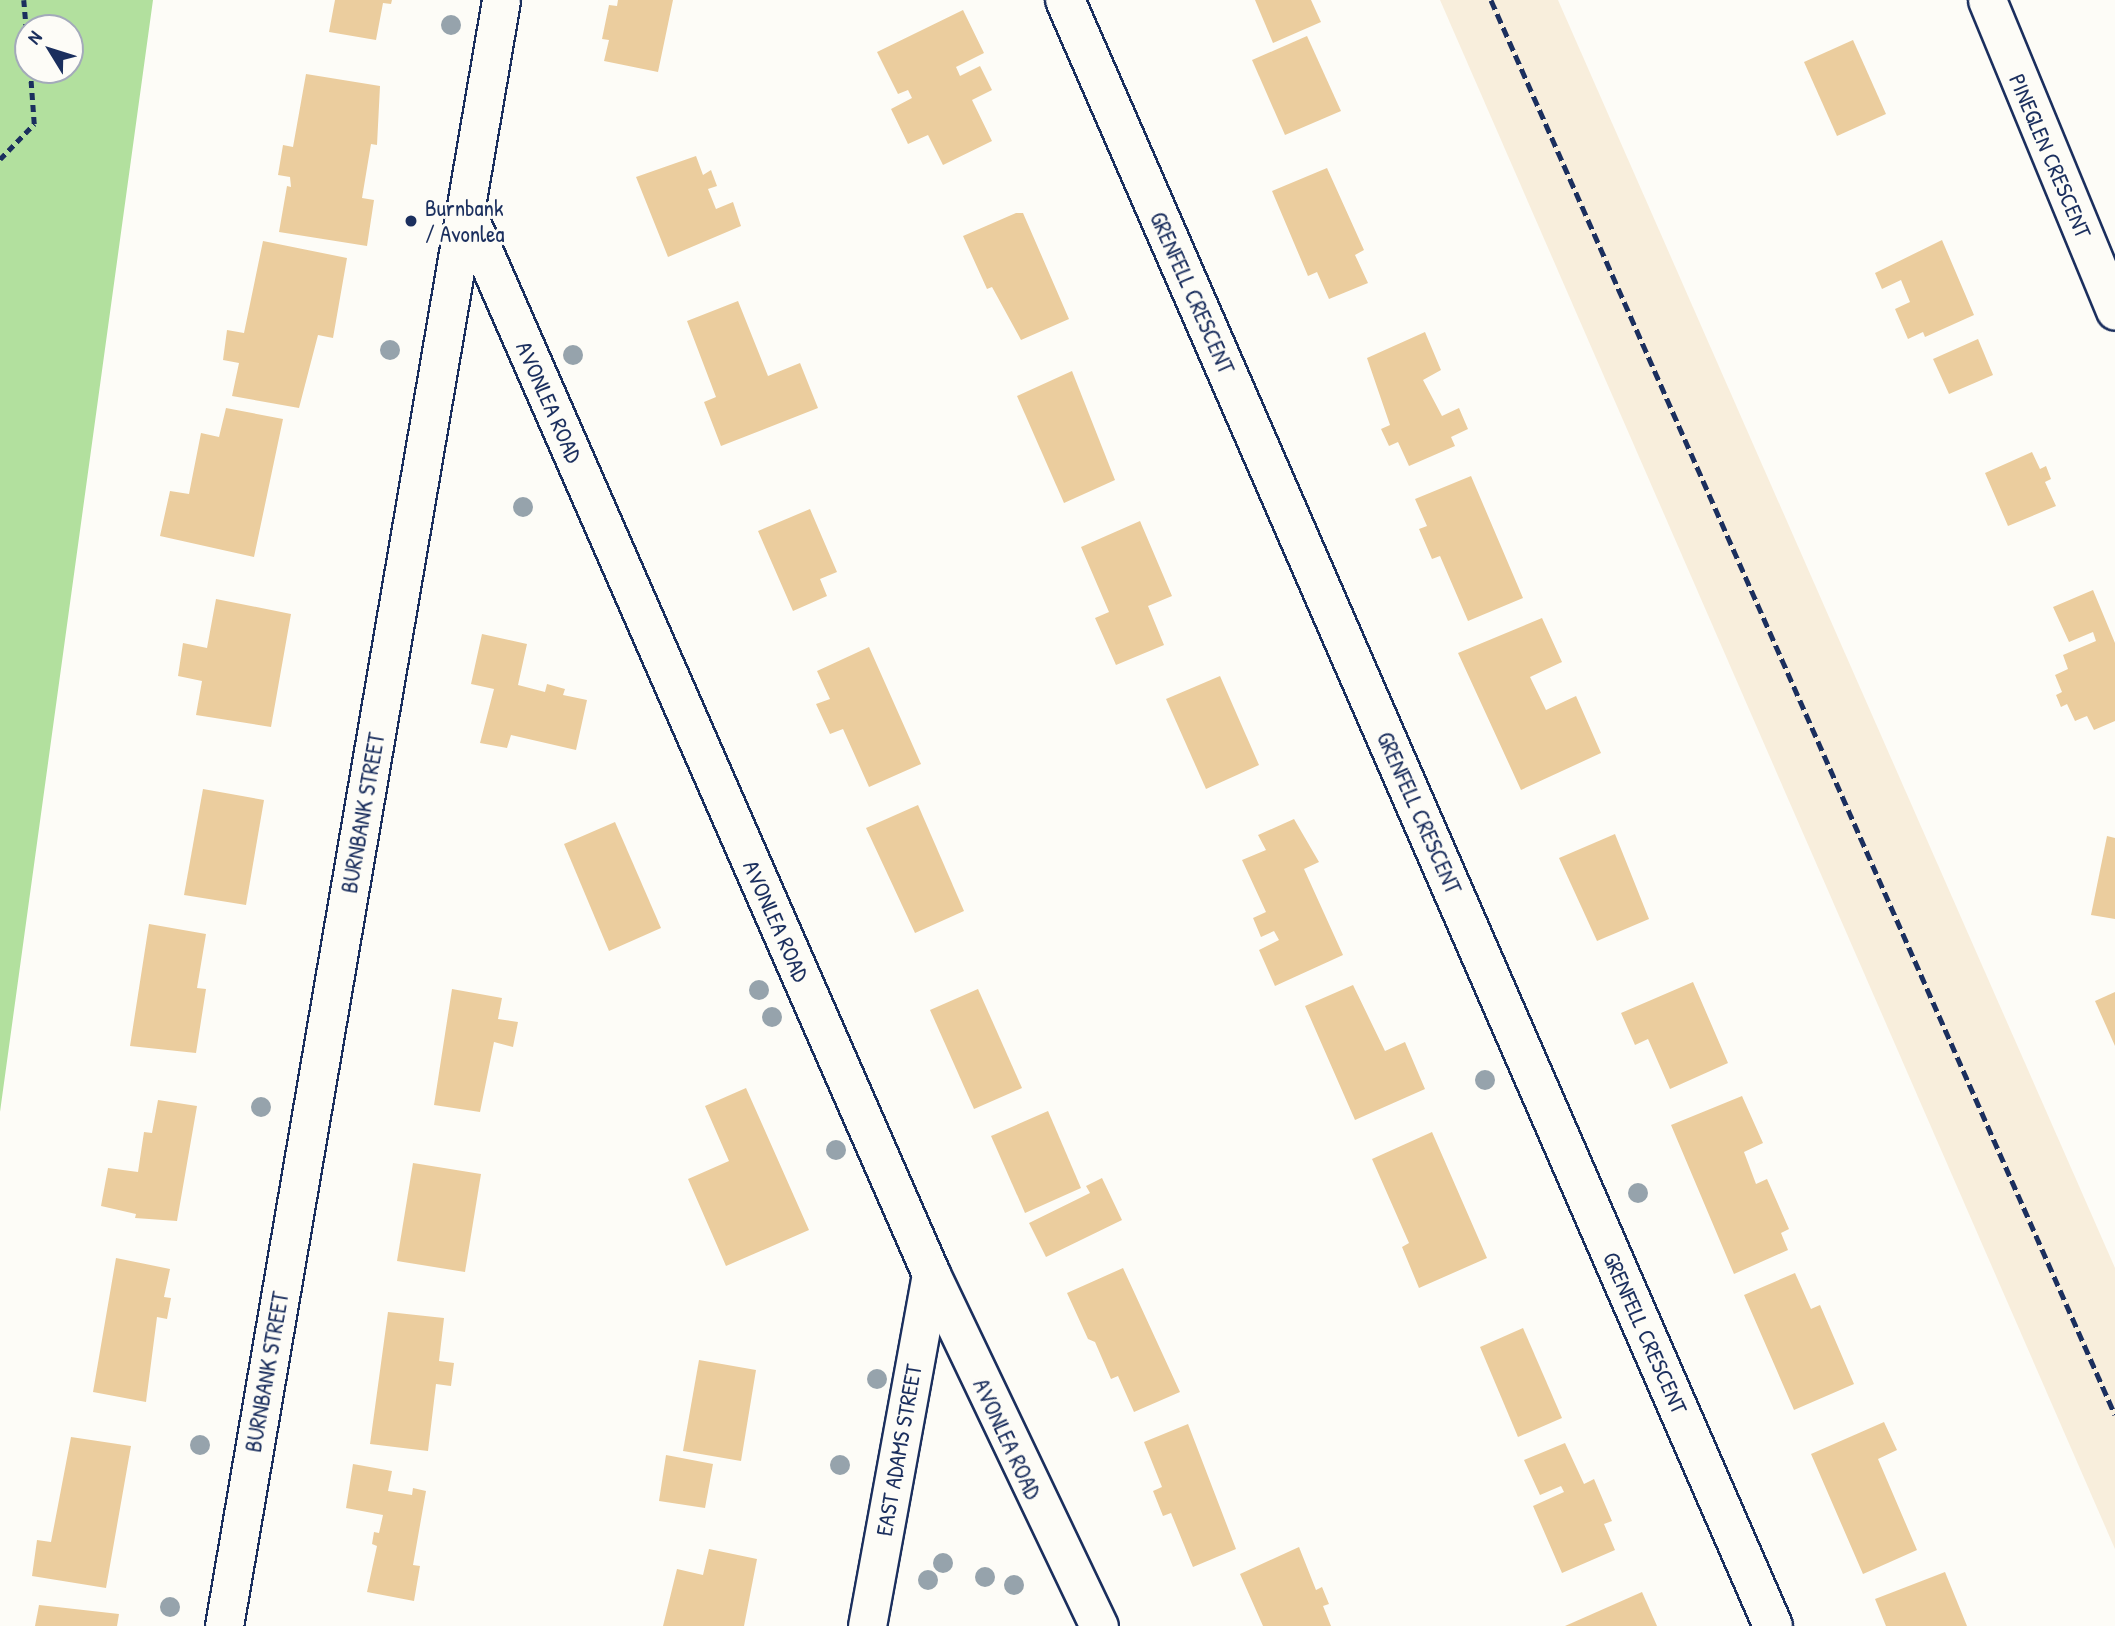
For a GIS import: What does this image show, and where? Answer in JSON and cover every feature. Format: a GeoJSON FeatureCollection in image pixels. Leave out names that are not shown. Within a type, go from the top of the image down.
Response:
{"type":"FeatureCollection","features":[{"type":"Feature","properties":{"kind":"street","name":"BURNBANK STREET"},"geometry":{"type":"LineString","coordinates":[[224,1626],[501,0]]}},
{"type":"Feature","properties":{"kind":"street","name":"GRENFELL CRESCENT"},"geometry":{"type":"LineString","coordinates":[[1065,0],[1773,1626]]}},
{"type":"Feature","properties":{"kind":"street","name":"PINEGLEN CRESCENT"},"geometry":{"type":"LineString","coordinates":[[1987,0],[2115,311]]}},
{"type":"Feature","properties":{"kind":"street","name":"AVONLEA ROAD"},"geometry":{"type":"LineString","coordinates":[[466,211],[931,1274],[1098,1626]]}},
{"type":"Feature","properties":{"kind":"street","name":"EAST ADAMS STREET"},"geometry":{"type":"LineString","coordinates":[[867,1626],[931,1274]]}},
{"type":"Feature","properties":{"kind":"path"},"geometry":{"type":"LineString","coordinates":[[0,159],[34,124],[31,84]]}},
{"type":"Feature","properties":{"kind":"shaded area"},"geometry":{"type":"Polygon","coordinates":[[[1440,0],[1558,0],[2115,1268],[2115,1549],[1440,0]]]}},
{"type":"Feature","properties":{"kind":"green space"},"geometry":{"type":"Polygon","coordinates":[[[0,0],[153,0],[0,1112],[0,0]]]}},
{"type":"Feature","properties":{"kind":"building"},"geometry":{"type":"Polygon","coordinates":[[[335,0],[392,0],[391,4],[383,3],[376,40],[329,32],[335,0]]]}},
{"type":"Feature","properties":{"kind":"building"},"geometry":{"type":"Polygon","coordinates":[[[618,0],[673,0],[658,72],[604,61],[609,40],[602,39],[609,5],[617,6],[618,0]]]}},
{"type":"Feature","properties":{"kind":"building"},"geometry":{"type":"Polygon","coordinates":[[[1255,0],[1311,0],[1321,22],[1273,43],[1255,0]]]}},
{"type":"Feature","properties":{"kind":"building"},"geometry":{"type":"Polygon","coordinates":[[[963,10],[984,53],[956,67],[960,76],[980,66],[992,90],[972,100],[992,141],[943,165],[928,135],[908,144],[891,109],[912,98],[908,90],[898,94],[877,52],[963,10]]]}},
{"type":"Feature","properties":{"kind":"building"},"geometry":{"type":"Polygon","coordinates":[[[1307,36],[1341,111],[1285,135],[1252,60],[1307,36]]]}},
{"type":"Feature","properties":{"kind":"building"},"geometry":{"type":"Polygon","coordinates":[[[1853,40],[1886,114],[1837,136],[1804,62],[1853,40]]]}},
{"type":"Feature","properties":{"kind":"building"},"geometry":{"type":"Polygon","coordinates":[[[306,74],[380,86],[377,145],[371,144],[362,198],[374,200],[367,246],[279,232],[287,186],[291,187],[290,177],[278,175],[283,145],[293,147],[306,74]]]}},
{"type":"Feature","properties":{"kind":"building"},"geometry":{"type":"Polygon","coordinates":[[[696,156],[703,175],[711,170],[717,186],[708,189],[716,209],[733,202],[741,226],[668,257],[636,177],[696,156]]]}},
{"type":"Feature","properties":{"kind":"building"},"geometry":{"type":"Polygon","coordinates":[[[1327,168],[1364,250],[1355,255],[1368,283],[1329,299],[1317,272],[1308,276],[1272,191],[1327,168]]]}},
{"type":"Feature","properties":{"kind":"building"},"geometry":{"type":"Polygon","coordinates":[[[1016,213],[1023,213],[1069,319],[1021,340],[992,287],[987,289],[963,236],[1016,213]]]}},
{"type":"Feature","properties":{"kind":"building"},"geometry":{"type":"Polygon","coordinates":[[[1942,240],[1974,315],[1925,337],[1923,332],[1908,339],[1895,309],[1910,302],[1901,280],[1882,289],[1875,273],[1942,240]]]}},
{"type":"Feature","properties":{"kind":"building"},"geometry":{"type":"Polygon","coordinates":[[[263,241],[347,258],[333,338],[318,335],[299,408],[232,396],[239,363],[223,360],[227,330],[244,333],[263,241]]]}},
{"type":"Feature","properties":{"kind":"building"},"geometry":{"type":"Polygon","coordinates":[[[738,301],[768,376],[800,363],[818,408],[721,446],[704,402],[716,397],[687,321],[738,301]]]}},
{"type":"Feature","properties":{"kind":"building"},"geometry":{"type":"Polygon","coordinates":[[[1425,332],[1441,370],[1423,380],[1442,416],[1459,408],[1468,429],[1451,437],[1455,446],[1409,466],[1398,442],[1389,446],[1381,429],[1390,425],[1367,358],[1425,332]]]}},
{"type":"Feature","properties":{"kind":"building"},"geometry":{"type":"Polygon","coordinates":[[[1978,339],[1993,375],[1949,394],[1933,359],[1978,339]]]}},
{"type":"Feature","properties":{"kind":"building"},"geometry":{"type":"Polygon","coordinates":[[[1072,371],[1115,480],[1064,503],[1017,396],[1072,371]]]}},
{"type":"Feature","properties":{"kind":"building"},"geometry":{"type":"Polygon","coordinates":[[[226,408],[283,419],[254,557],[160,536],[170,491],[189,494],[201,433],[219,437],[226,408]]]}},
{"type":"Feature","properties":{"kind":"building"},"geometry":{"type":"Polygon","coordinates":[[[2032,452],[2040,469],[2046,466],[2051,479],[2045,482],[2056,506],[2008,526],[1985,473],[2032,452]]]}},
{"type":"Feature","properties":{"kind":"building"},"geometry":{"type":"Polygon","coordinates":[[[1471,476],[1523,598],[1468,621],[1440,556],[1432,559],[1419,529],[1427,526],[1415,499],[1471,476]]]}},
{"type":"Feature","properties":{"kind":"building"},"geometry":{"type":"Polygon","coordinates":[[[810,509],[837,572],[820,579],[827,596],[793,611],[758,531],[810,509]]]}},
{"type":"Feature","properties":{"kind":"building"},"geometry":{"type":"Polygon","coordinates":[[[1140,521],[1172,596],[1148,606],[1164,645],[1116,665],[1095,618],[1109,612],[1081,547],[1140,521]]]}},
{"type":"Feature","properties":{"kind":"building"},"geometry":{"type":"Polygon","coordinates":[[[2093,590],[2115,643],[2115,721],[2094,730],[2087,716],[2075,721],[2067,704],[2061,707],[2056,695],[2062,692],[2055,675],[2068,669],[2063,655],[2096,641],[2093,632],[2069,642],[2053,607],[2093,590]]]}},
{"type":"Feature","properties":{"kind":"building"},"geometry":{"type":"Polygon","coordinates":[[[216,599],[291,614],[271,727],[196,715],[202,681],[178,676],[183,643],[207,648],[216,599]]]}},
{"type":"Feature","properties":{"kind":"building"},"geometry":{"type":"Polygon","coordinates":[[[1542,618],[1562,662],[1530,677],[1546,710],[1576,696],[1601,753],[1521,790],[1458,653],[1542,618]]]}},
{"type":"Feature","properties":{"kind":"building"},"geometry":{"type":"Polygon","coordinates":[[[482,634],[527,644],[518,685],[545,692],[547,684],[565,689],[563,695],[587,700],[576,750],[511,735],[507,748],[480,743],[494,689],[471,684],[482,634]]]}},
{"type":"Feature","properties":{"kind":"building"},"geometry":{"type":"Polygon","coordinates":[[[869,647],[921,764],[869,787],[843,729],[830,734],[816,704],[830,699],[817,671],[869,647]]]}},
{"type":"Feature","properties":{"kind":"building"},"geometry":{"type":"Polygon","coordinates":[[[1220,676],[1259,765],[1206,789],[1166,699],[1220,676]]]}},
{"type":"Feature","properties":{"kind":"building"},"geometry":{"type":"Polygon","coordinates":[[[203,789],[264,800],[246,905],[184,895],[203,789]]]}},
{"type":"Feature","properties":{"kind":"building"},"geometry":{"type":"Polygon","coordinates":[[[918,805],[964,911],[915,933],[866,828],[918,805]]]}},
{"type":"Feature","properties":{"kind":"building"},"geometry":{"type":"Polygon","coordinates":[[[1294,819],[1319,862],[1304,869],[1343,955],[1275,986],[1259,950],[1279,940],[1274,931],[1261,937],[1253,918],[1266,912],[1242,860],[1266,850],[1258,835],[1294,819]]]}},
{"type":"Feature","properties":{"kind":"building"},"geometry":{"type":"Polygon","coordinates":[[[615,822],[661,928],[609,951],[564,844],[615,822]]]}},
{"type":"Feature","properties":{"kind":"building"},"geometry":{"type":"Polygon","coordinates":[[[1615,834],[1649,919],[1597,941],[1559,858],[1615,834]]]}},
{"type":"Feature","properties":{"kind":"building"},"geometry":{"type":"Polygon","coordinates":[[[2107,836],[2115,838],[2115,919],[2091,915],[2107,836]]]}},
{"type":"Feature","properties":{"kind":"building"},"geometry":{"type":"Polygon","coordinates":[[[149,924],[206,934],[197,988],[206,989],[196,1053],[130,1046],[149,924]]]}},
{"type":"Feature","properties":{"kind":"building"},"geometry":{"type":"Polygon","coordinates":[[[1693,982],[1728,1063],[1670,1089],[1648,1039],[1635,1045],[1621,1013],[1693,982]]]}},
{"type":"Feature","properties":{"kind":"building"},"geometry":{"type":"Polygon","coordinates":[[[1353,985],[1385,1051],[1405,1042],[1425,1089],[1355,1120],[1305,1006],[1353,985]]]}},
{"type":"Feature","properties":{"kind":"building"},"geometry":{"type":"Polygon","coordinates":[[[452,989],[502,998],[498,1019],[518,1022],[513,1047],[494,1042],[480,1112],[434,1105],[452,989]]]}},
{"type":"Feature","properties":{"kind":"building"},"geometry":{"type":"Polygon","coordinates":[[[978,989],[1022,1088],[974,1109],[930,1010],[978,989]]]}},
{"type":"Feature","properties":{"kind":"building"},"geometry":{"type":"Polygon","coordinates":[[[2115,992],[2115,1046],[2095,1001],[2115,992]]]}},
{"type":"Feature","properties":{"kind":"building"},"geometry":{"type":"Polygon","coordinates":[[[746,1088],[809,1230],[726,1266],[688,1179],[729,1161],[705,1106],[746,1088]]]}},
{"type":"Feature","properties":{"kind":"building"},"geometry":{"type":"Polygon","coordinates":[[[1742,1096],[1763,1143],[1744,1152],[1756,1184],[1767,1179],[1789,1229],[1781,1233],[1788,1250],[1734,1274],[1671,1125],[1742,1096]]]}},
{"type":"Feature","properties":{"kind":"building"},"geometry":{"type":"Polygon","coordinates":[[[158,1100],[197,1106],[177,1221],[135,1218],[136,1214],[101,1206],[108,1168],[138,1172],[144,1132],[152,1133],[158,1100]]]}},
{"type":"Feature","properties":{"kind":"building"},"geometry":{"type":"Polygon","coordinates":[[[1048,1111],[1081,1188],[1025,1213],[991,1136],[1048,1111]]]}},
{"type":"Feature","properties":{"kind":"building"},"geometry":{"type":"Polygon","coordinates":[[[1432,1132],[1487,1258],[1419,1288],[1402,1247],[1409,1243],[1372,1159],[1432,1132]]]}},
{"type":"Feature","properties":{"kind":"building"},"geometry":{"type":"Polygon","coordinates":[[[413,1163],[481,1174],[465,1272],[397,1261],[413,1163]]]}},
{"type":"Feature","properties":{"kind":"building"},"geometry":{"type":"Polygon","coordinates":[[[1102,1178],[1122,1220],[1046,1257],[1029,1223],[1090,1193],[1086,1186],[1102,1178]]]}},
{"type":"Feature","properties":{"kind":"building"},"geometry":{"type":"Polygon","coordinates":[[[116,1258],[170,1269],[164,1297],[171,1298],[167,1319],[157,1317],[146,1402],[93,1392],[116,1258]]]}},
{"type":"Feature","properties":{"kind":"building"},"geometry":{"type":"Polygon","coordinates":[[[1123,1268],[1180,1392],[1134,1412],[1118,1376],[1111,1379],[1095,1342],[1088,1339],[1067,1293],[1123,1268]]]}},
{"type":"Feature","properties":{"kind":"building"},"geometry":{"type":"Polygon","coordinates":[[[1795,1273],[1811,1309],[1820,1305],[1854,1384],[1794,1410],[1744,1295],[1795,1273]]]}},
{"type":"Feature","properties":{"kind":"building"},"geometry":{"type":"Polygon","coordinates":[[[388,1312],[444,1318],[439,1361],[454,1363],[451,1386],[436,1384],[428,1451],[370,1444],[388,1312]]]}},
{"type":"Feature","properties":{"kind":"building"},"geometry":{"type":"Polygon","coordinates":[[[1523,1328],[1562,1418],[1518,1437],[1480,1347],[1523,1328]]]}},
{"type":"Feature","properties":{"kind":"building"},"geometry":{"type":"Polygon","coordinates":[[[699,1360],[756,1370],[741,1461],[683,1451],[699,1360]]]}},
{"type":"Feature","properties":{"kind":"building"},"geometry":{"type":"Polygon","coordinates":[[[1884,1422],[1897,1450],[1878,1459],[1917,1550],[1863,1574],[1811,1454],[1884,1422]]]}},
{"type":"Feature","properties":{"kind":"building"},"geometry":{"type":"Polygon","coordinates":[[[1188,1424],[1236,1549],[1193,1567],[1171,1513],[1163,1516],[1153,1491],[1162,1487],[1144,1442],[1188,1424]]]}},
{"type":"Feature","properties":{"kind":"building"},"geometry":{"type":"Polygon","coordinates":[[[71,1437],[131,1446],[106,1588],[32,1576],[37,1540],[51,1542],[71,1437]]]}},
{"type":"Feature","properties":{"kind":"building"},"geometry":{"type":"Polygon","coordinates":[[[1565,1443],[1584,1484],[1594,1479],[1612,1521],[1604,1524],[1615,1550],[1562,1573],[1533,1506],[1564,1492],[1561,1486],[1540,1495],[1524,1460],[1565,1443]]]}},
{"type":"Feature","properties":{"kind":"building"},"geometry":{"type":"Polygon","coordinates":[[[666,1455],[713,1464],[705,1508],[659,1501],[666,1455]]]}},
{"type":"Feature","properties":{"kind":"building"},"geometry":{"type":"Polygon","coordinates":[[[353,1464],[392,1471],[388,1491],[412,1495],[413,1488],[426,1491],[413,1565],[420,1566],[414,1601],[367,1592],[377,1546],[372,1544],[374,1532],[379,1533],[383,1515],[346,1508],[353,1464]]]}},
{"type":"Feature","properties":{"kind":"building"},"geometry":{"type":"Polygon","coordinates":[[[1299,1547],[1316,1590],[1322,1587],[1329,1604],[1323,1606],[1331,1626],[1263,1626],[1240,1574],[1299,1547]]]}},
{"type":"Feature","properties":{"kind":"building"},"geometry":{"type":"Polygon","coordinates":[[[709,1549],[757,1559],[744,1626],[663,1626],[677,1569],[703,1575],[709,1549]]]}},
{"type":"Feature","properties":{"kind":"building"},"geometry":{"type":"Polygon","coordinates":[[[1945,1572],[1967,1626],[1886,1626],[1875,1599],[1945,1572]]]}},
{"type":"Feature","properties":{"kind":"building"},"geometry":{"type":"Polygon","coordinates":[[[1642,1592],[1657,1626],[1565,1626],[1642,1592]]]}},
{"type":"Feature","properties":{"kind":"building"},"geometry":{"type":"Polygon","coordinates":[[[39,1605],[119,1614],[117,1626],[35,1626],[39,1605]]]}},
{"type":"Feature","properties":{"kind":"railway"},"geometry":{"type":"LineString","coordinates":[[1491,0],[2115,1415]]}},
{"type":"Feature","properties":{"kind":"place","name":"Burnbank / Avonlea"},"geometry":{"type":"Point","coordinates":[411,221]}}]}
